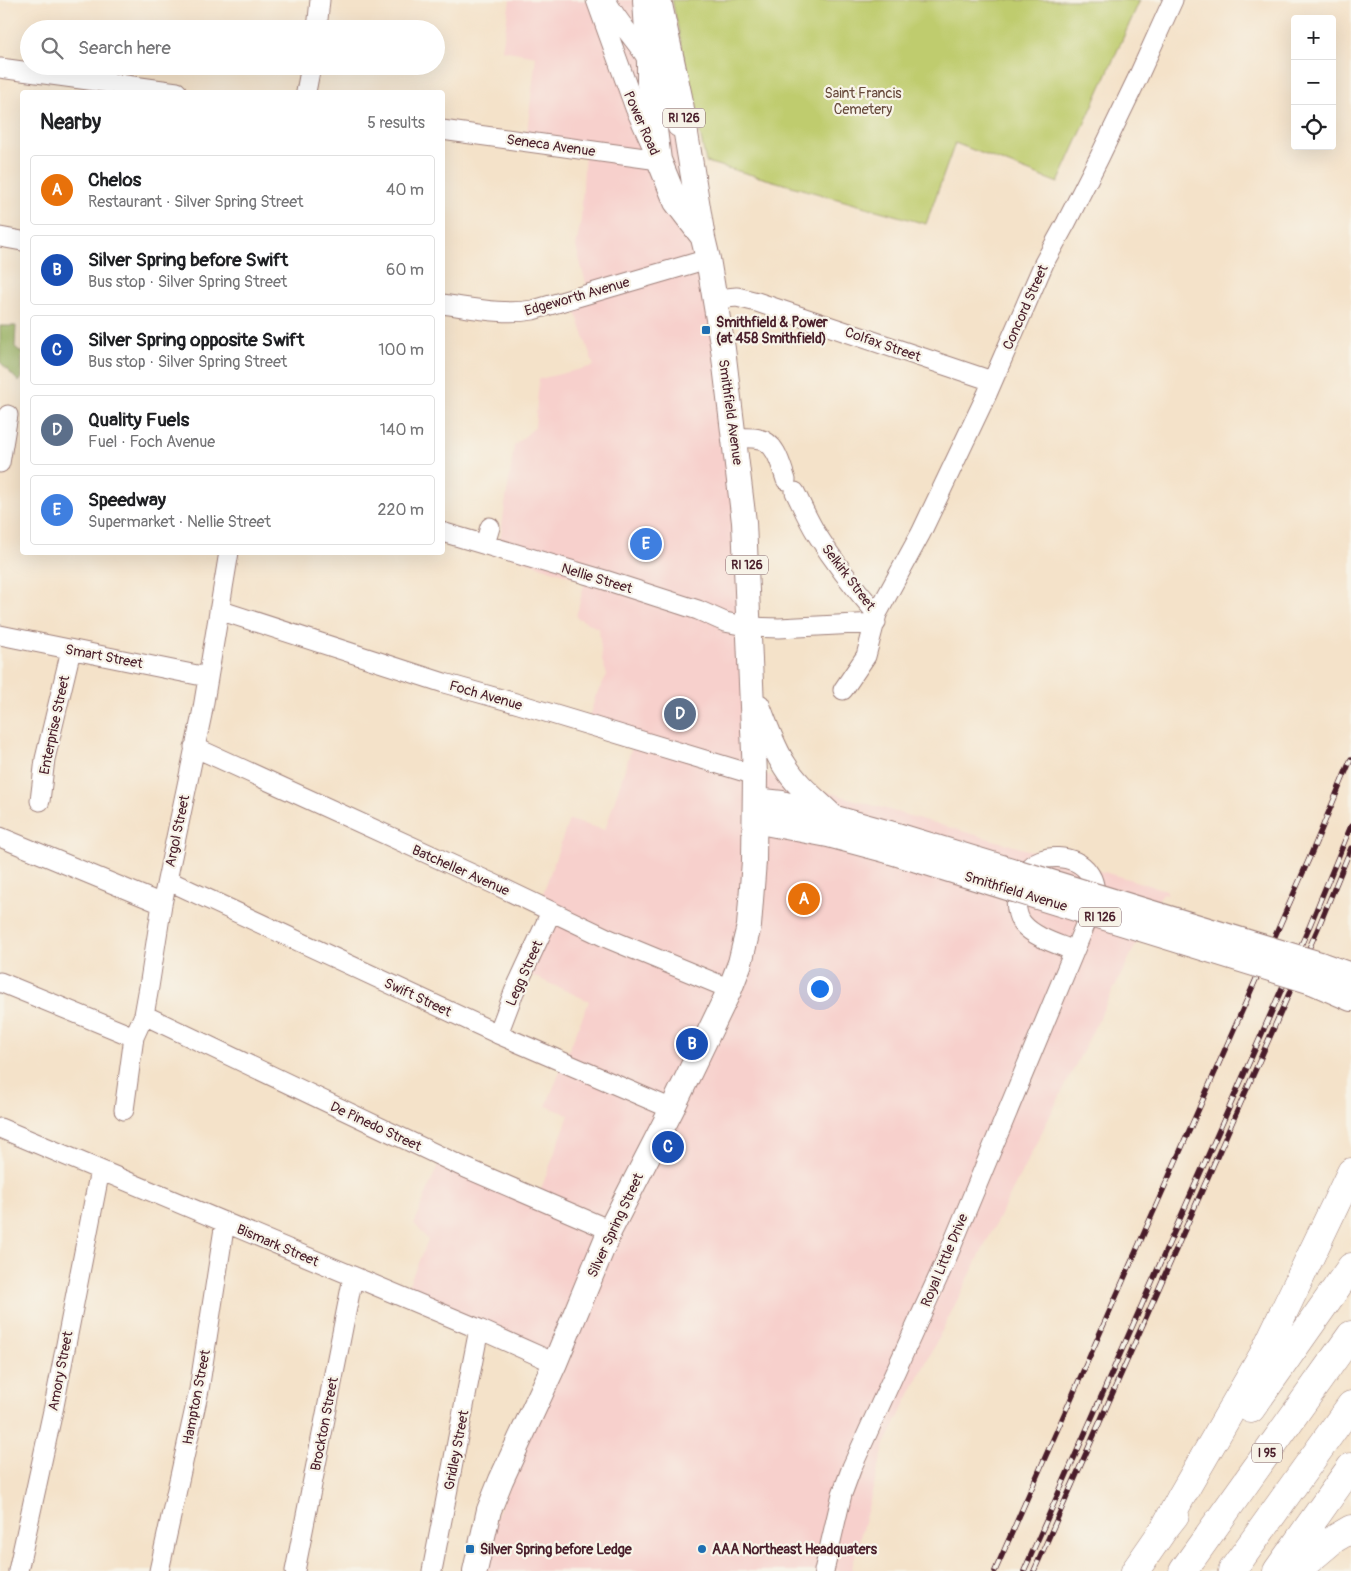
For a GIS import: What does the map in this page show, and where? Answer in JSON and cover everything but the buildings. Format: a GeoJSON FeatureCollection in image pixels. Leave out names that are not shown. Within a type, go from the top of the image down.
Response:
{"type":"FeatureCollection","features":[{"type":"Feature","properties":{"kind":"highway"},"geometry":{"type":"LineString","coordinates":[[1164,1529],[1263,1354],[1351,1172]]}},
{"type":"Feature","properties":{"kind":"highway"},"geometry":{"type":"LineString","coordinates":[[1135,1571],[1351,1268]]}},
{"type":"Feature","properties":{"kind":"highway","name":"I 95"},"geometry":{"type":"LineString","coordinates":[[1183,1571],[1351,1335]]}},
{"type":"Feature","properties":{"kind":"highway"},"geometry":{"type":"LineString","coordinates":[[1232,1571],[1351,1405]]}},
{"type":"Feature","properties":{"kind":"highway"},"geometry":{"type":"LineString","coordinates":[[1277,1571],[1351,1467]]}},
{"type":"Feature","properties":{"kind":"highway"},"geometry":{"type":"LineString","coordinates":[[1296,1571],[1334,1539],[1351,1529]]}},
{"type":"Feature","properties":{"kind":"main road"},"geometry":{"type":"LineString","coordinates":[[644,0],[650,63],[649,84],[659,160]]}},
{"type":"Feature","properties":{"kind":"main road","name":"Smithfield Avenue"},"geometry":{"type":"LineString","coordinates":[[659,0],[680,97],[715,298],[735,438],[744,522],[750,627],[755,810]]}},
{"type":"Feature","properties":{"kind":"main road","name":"Power Road"},"geometry":{"type":"LineString","coordinates":[[659,160],[676,202],[706,248]]}},
{"type":"Feature","properties":{"kind":"main road"},"geometry":{"type":"LineString","coordinates":[[752,693],[777,752],[785,766],[806,791],[833,817]]}},
{"type":"Feature","properties":{"kind":"main road","name":"Smithfield Avenue"},"geometry":{"type":"LineString","coordinates":[[755,810],[782,804],[833,817],[892,843],[1316,973],[1351,975]]}},
{"type":"Feature","properties":{"kind":"main road","name":"Smithfield Avenue"},"geometry":{"type":"LineString","coordinates":[[755,810],[828,835],[892,843]]}},
{"type":"Feature","properties":{"kind":"main road","name":"Silver Spring Street"},"geometry":{"type":"LineString","coordinates":[[475,1571],[489,1510],[501,1480],[556,1363],[610,1230],[730,989],[740,963],[749,926],[754,861],[755,810]]}},
{"type":"Feature","properties":{"kind":"main road","name":"Smithfield Avenue"},"geometry":{"type":"LineString","coordinates":[[1316,973],[1351,999]]}},
{"type":"Feature","properties":{"kind":"street"},"geometry":{"type":"LineString","coordinates":[[318,20],[320,0]]}},
{"type":"Feature","properties":{"kind":"street","name":"Power Road"},"geometry":{"type":"LineString","coordinates":[[596,0],[634,108],[659,160]]}},
{"type":"Feature","properties":{"kind":"street","name":"Power Road"},"geometry":{"type":"LineString","coordinates":[[606,0],[616,17],[650,63],[672,109],[697,198]]}},
{"type":"Feature","properties":{"kind":"street","name":"Concord Street"},"geometry":{"type":"LineString","coordinates":[[877,618],[920,533],[992,381],[1044,263],[1066,223],[1138,77],[1173,0]]}},
{"type":"Feature","properties":{"kind":"street"},"geometry":{"type":"LineString","coordinates":[[0,68],[20,71]]}},
{"type":"Feature","properties":{"kind":"street"},"geometry":{"type":"LineString","coordinates":[[52,75],[162,90]]}},
{"type":"Feature","properties":{"kind":"street"},"geometry":{"type":"LineString","coordinates":[[306,90],[309,75]]}},
{"type":"Feature","properties":{"kind":"street","name":"Seneca Avenue"},"geometry":{"type":"LineString","coordinates":[[445,130],[659,160]]}},
{"type":"Feature","properties":{"kind":"street"},"geometry":{"type":"LineString","coordinates":[[0,237],[20,241]]}},
{"type":"Feature","properties":{"kind":"street","name":"Edgeworth Avenue"},"geometry":{"type":"LineString","coordinates":[[445,304],[499,312],[533,310],[706,248]]}},
{"type":"Feature","properties":{"kind":"street","name":"Colfax Street"},"geometry":{"type":"LineString","coordinates":[[715,298],[737,297],[758,302],[992,381]]}},
{"type":"Feature","properties":{"kind":"street"},"geometry":{"type":"LineString","coordinates":[[0,463],[8,415]]}},
{"type":"Feature","properties":{"kind":"street","name":"Selkirk Street"},"geometry":{"type":"LineString","coordinates":[[735,438],[760,439],[770,444],[816,532],[852,586],[877,618],[866,656],[843,690]]}},
{"type":"Feature","properties":{"kind":"street","name":"Nellie Street"},"geometry":{"type":"LineString","coordinates":[[445,532],[488,535],[725,622],[750,627],[779,628],[877,618]]}},
{"type":"Feature","properties":{"kind":"street","name":"Argol Street"},"geometry":{"type":"LineString","coordinates":[[124,1110],[134,1037],[144,1016],[162,904],[194,747],[228,555]]}},
{"type":"Feature","properties":{"kind":"street","name":"Foch Avenue"},"geometry":{"type":"LineString","coordinates":[[219,610],[436,680],[755,775]]}},
{"type":"Feature","properties":{"kind":"street","name":"Smart Street"},"geometry":{"type":"LineString","coordinates":[[0,635],[207,677]]}},
{"type":"Feature","properties":{"kind":"street","name":"Enterprise Street"},"geometry":{"type":"LineString","coordinates":[[40,801],[45,759],[71,650]]}},
{"type":"Feature","properties":{"kind":"street","name":"Batcheller Avenue"},"geometry":{"type":"LineString","coordinates":[[194,747],[609,939],[730,989]]}},
{"type":"Feature","properties":{"kind":"street"},"geometry":{"type":"LineString","coordinates":[[0,836],[162,904]]}},
{"type":"Feature","properties":{"kind":"street","name":"Royal Little Drive"},"geometry":{"type":"LineString","coordinates":[[824,1571],[842,1494],[852,1467],[945,1262],[1095,901],[1095,884],[1088,871],[1078,863],[1067,859],[1043,858],[1030,866],[1022,878],[1016,897],[1017,911],[1023,924],[1033,932],[1074,951]]}},
{"type":"Feature","properties":{"kind":"street","name":"Swift Street"},"geometry":{"type":"LineString","coordinates":[[167,880],[498,1034],[672,1108]]}},
{"type":"Feature","properties":{"kind":"street","name":"Legg Street"},"geometry":{"type":"LineString","coordinates":[[498,1034],[551,912]]}},
{"type":"Feature","properties":{"kind":"street"},"geometry":{"type":"LineString","coordinates":[[0,982],[134,1037]]}},
{"type":"Feature","properties":{"kind":"street","name":"De Pinedo Street"},"geometry":{"type":"LineString","coordinates":[[144,1016],[459,1165],[610,1230]]}},
{"type":"Feature","properties":{"kind":"street","name":"Bismark Street"},"geometry":{"type":"LineString","coordinates":[[0,1128],[556,1363]]}},
{"type":"Feature","properties":{"kind":"street","name":"Amory Street"},"geometry":{"type":"LineString","coordinates":[[18,1571],[54,1406],[100,1170]]}},
{"type":"Feature","properties":{"kind":"street","name":"Hampton Street"},"geometry":{"type":"LineString","coordinates":[[159,1571],[198,1390],[225,1222]]}},
{"type":"Feature","properties":{"kind":"street","name":"Brockton Street"},"geometry":{"type":"LineString","coordinates":[[295,1571],[354,1277]]}},
{"type":"Feature","properties":{"kind":"street","name":"Gridley Street"},"geometry":{"type":"LineString","coordinates":[[432,1571],[479,1329]]}},
{"type":"Feature","properties":{"kind":"shaded area"},"geometry":{"type":"Polygon","coordinates":[[[510,0],[651,0],[733,408],[751,770],[1166,890],[1168,894],[1162,893],[885,1444],[851,1571],[475,1571],[554,1371],[402,1299],[428,1240],[414,1223],[440,1160],[538,1197],[569,1115],[546,1106],[589,1001],[515,968],[515,964],[534,951],[544,909],[540,902],[569,820],[605,830],[633,744],[587,726],[595,697],[607,675],[602,660],[599,629],[576,617],[585,581],[498,552],[514,446],[535,427],[539,379],[594,366],[572,301],[588,291],[576,247],[581,219],[585,151],[526,141],[536,56],[502,50],[510,0]]]}},
{"type":"Feature","properties":{"kind":"green space","name":"Saint Francis Cemetery"},"geometry":{"type":"Polygon","coordinates":[[[672,0],[1140,0],[1058,183],[955,143],[926,224],[706,162],[672,0]]]}},
{"type":"Feature","properties":{"kind":"green space"},"geometry":{"type":"Polygon","coordinates":[[[0,326],[16,326],[15,347],[20,351],[19,382],[0,362],[0,326]]]}},
{"type":"Feature","properties":{"kind":"railway"},"geometry":{"type":"LineString","coordinates":[[995,1571],[1309,859],[1351,759]]}},
{"type":"Feature","properties":{"kind":"railway"},"geometry":{"type":"LineString","coordinates":[[1024,1571],[1310,925],[1351,826]]}},
{"type":"Feature","properties":{"kind":"railway"},"geometry":{"type":"LineString","coordinates":[[1034,1571],[1318,928],[1351,848]]}},
{"type":"Feature","properties":{"kind":"place","name":"Smithfield & Power (at 458 Smithfield)"},"geometry":{"type":"Point","coordinates":[706,330]}},
{"type":"Feature","properties":{"kind":"place","name":"Speedway"},"geometry":{"type":"Point","coordinates":[646,544]}},
{"type":"Feature","properties":{"kind":"place","name":"Quality Fuels"},"geometry":{"type":"Point","coordinates":[680,714]}},
{"type":"Feature","properties":{"kind":"place","name":"Chelos"},"geometry":{"type":"Point","coordinates":[804,899]}},
{"type":"Feature","properties":{"kind":"place","name":"Silver Spring before Swift"},"geometry":{"type":"Point","coordinates":[692,1044]}},
{"type":"Feature","properties":{"kind":"place","name":"Silver Spring opposite Swift"},"geometry":{"type":"Point","coordinates":[668,1147]}},
{"type":"Feature","properties":{"kind":"place","name":"Silver Spring before Ledge"},"geometry":{"type":"Point","coordinates":[470,1549]}},
{"type":"Feature","properties":{"kind":"place","name":"AAA Northeast Headquaters"},"geometry":{"type":"Point","coordinates":[702,1549]}}]}
